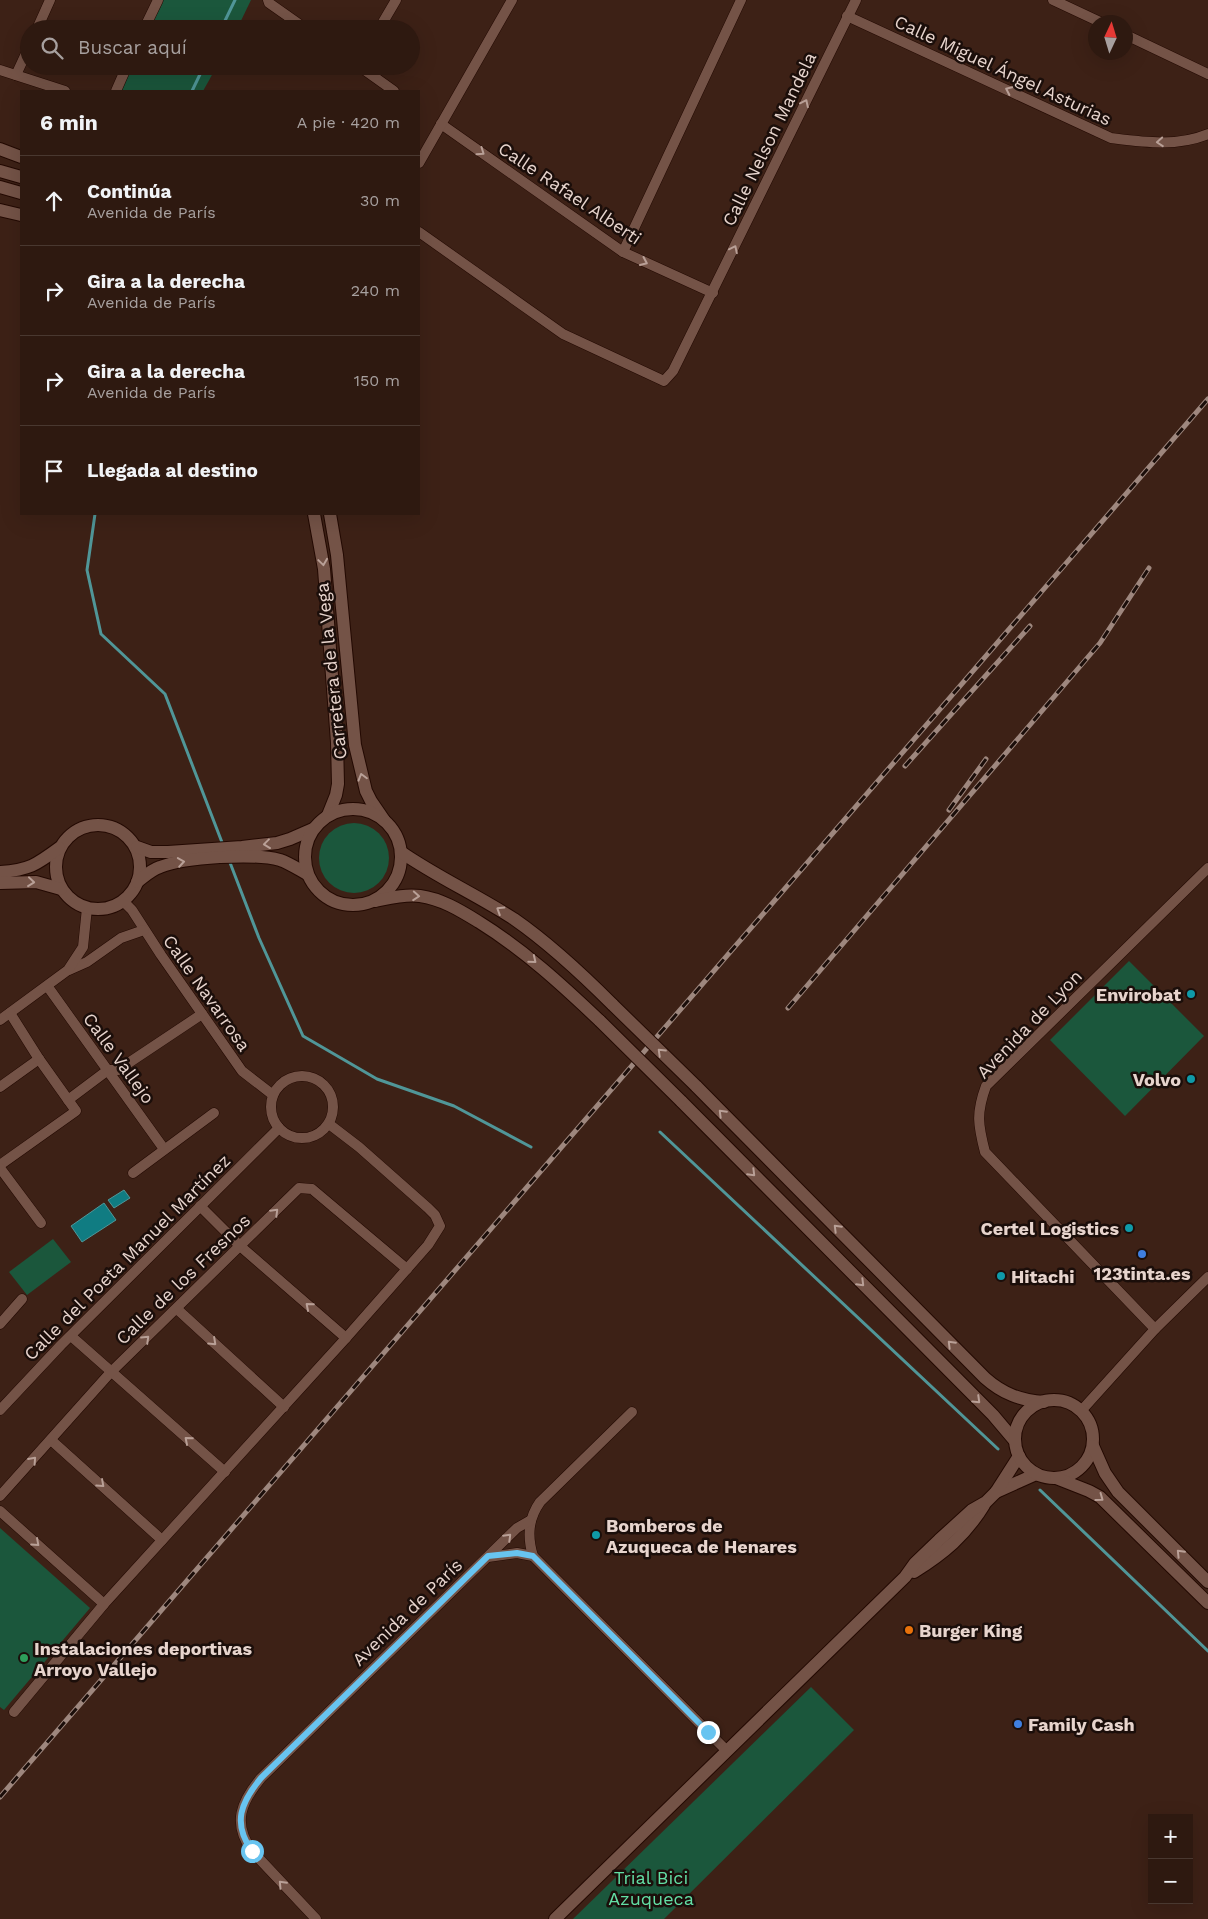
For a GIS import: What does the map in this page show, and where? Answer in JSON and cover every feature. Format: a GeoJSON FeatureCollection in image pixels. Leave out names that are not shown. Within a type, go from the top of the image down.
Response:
{"type":"FeatureCollection","features":[{"type":"Feature","properties":{"kind":"main road"},"geometry":{"type":"LineString","coordinates":[[0,149],[20,157]]}},
{"type":"Feature","properties":{"kind":"main road"},"geometry":{"type":"LineString","coordinates":[[0,171],[20,177]]}},
{"type":"Feature","properties":{"kind":"main road"},"geometry":{"type":"LineString","coordinates":[[0,187],[20,193]]}},
{"type":"Feature","properties":{"kind":"main road"},"geometry":{"type":"LineString","coordinates":[[0,210],[20,215]]}},
{"type":"Feature","properties":{"kind":"main road","name":"Carretera de la Vega"},"geometry":{"type":"LineString","coordinates":[[314,515],[325,578],[338,750],[338,784],[336,796],[328,815]]}},
{"type":"Feature","properties":{"kind":"main road","name":"Carretera de la Vega"},"geometry":{"type":"LineString","coordinates":[[330,515],[337,555],[351,720],[358,763],[366,791],[384,820]]}},
{"type":"Feature","properties":{"kind":"main road"},"geometry":{"type":"LineString","coordinates":[[0,872],[28,868],[44,860],[59,848],[66,838],[80,828],[91,825],[119,829],[137,847],[151,852],[168,852],[242,847],[284,841],[313,829],[328,815],[342,809],[357,808],[371,812],[384,820],[396,834],[401,852],[400,869],[393,884],[382,895],[368,903]]}},
{"type":"Feature","properties":{"kind":"main road"},"geometry":{"type":"LineString","coordinates":[[313,829],[304,848],[304,862],[307,874],[315,887],[325,897],[339,903],[353,905],[403,896],[433,899],[461,911],[530,956],[600,1021],[681,1101],[993,1415],[1015,1441]]}},
{"type":"Feature","properties":{"kind":"main road"},"geometry":{"type":"LineString","coordinates":[[137,847],[140,863],[137,882]]}},
{"type":"Feature","properties":{"kind":"main road"},"geometry":{"type":"LineString","coordinates":[[59,848],[55,864],[61,890]]}},
{"type":"Feature","properties":{"kind":"main road"},"geometry":{"type":"LineString","coordinates":[[401,852],[437,876],[480,898],[531,931],[574,967],[696,1086],[985,1378],[1000,1391],[1011,1396],[1044,1402]]}},
{"type":"Feature","properties":{"kind":"main road"},"geometry":{"type":"LineString","coordinates":[[0,883],[36,882],[61,890],[74,902],[87,908],[109,908],[123,901],[137,882],[151,871],[171,864],[242,857],[268,858],[280,860],[307,874]]}},
{"type":"Feature","properties":{"kind":"main road"},"geometry":{"type":"LineString","coordinates":[[1208,1582],[1118,1492],[1108,1478],[1093,1446],[1091,1427],[1081,1411],[1070,1404],[1057,1400],[1044,1402],[1032,1407],[1022,1416],[1017,1428],[1015,1441],[1019,1456],[1024,1464],[1036,1474],[1056,1478],[1100,1497],[1208,1603]]}},
{"type":"Feature","properties":{"kind":"main road"},"geometry":{"type":"LineString","coordinates":[[1056,1478],[1076,1472],[1089,1456],[1093,1446]]}},
{"type":"Feature","properties":{"kind":"main road"},"geometry":{"type":"LineString","coordinates":[[905,1577],[939,1556],[973,1522],[986,1502],[996,1492],[1019,1456]]}},
{"type":"Feature","properties":{"kind":"main road"},"geometry":{"type":"LineString","coordinates":[[996,1492],[1036,1474]]}},
{"type":"Feature","properties":{"kind":"main road"},"geometry":{"type":"LineString","coordinates":[[555,1919],[905,1577],[931,1547],[972,1510],[986,1502]]}},
{"type":"Feature","properties":{"kind":"main road"},"geometry":{"type":"LineString","coordinates":[[947,1549],[944,1543],[967,1521],[972,1510]]}},
{"type":"Feature","properties":{"kind":"street"},"geometry":{"type":"LineString","coordinates":[[41,20],[50,0]]}},
{"type":"Feature","properties":{"kind":"street"},"geometry":{"type":"LineString","coordinates":[[148,20],[158,0]]}},
{"type":"Feature","properties":{"kind":"street"},"geometry":{"type":"LineString","coordinates":[[268,0],[269,3],[293,20]]}},
{"type":"Feature","properties":{"kind":"street"},"geometry":{"type":"LineString","coordinates":[[384,20],[396,0]]}},
{"type":"Feature","properties":{"kind":"street"},"geometry":{"type":"LineString","coordinates":[[420,161],[512,0]]}},
{"type":"Feature","properties":{"kind":"street"},"geometry":{"type":"LineString","coordinates":[[623,252],[741,0]]}},
{"type":"Feature","properties":{"kind":"street","name":"Calle Nelson Mandela"},"geometry":{"type":"LineString","coordinates":[[420,233],[563,334],[664,381],[673,371],[713,293],[856,0]]}},
{"type":"Feature","properties":{"kind":"street"},"geometry":{"type":"LineString","coordinates":[[1053,0],[1088,16]]}},
{"type":"Feature","properties":{"kind":"street","name":"Calle Miguel Ángel Asturias"},"geometry":{"type":"LineString","coordinates":[[847,16],[1111,138],[1154,143],[1197,139],[1208,134]]}},
{"type":"Feature","properties":{"kind":"street"},"geometry":{"type":"LineString","coordinates":[[1133,38],[1208,74]]}},
{"type":"Feature","properties":{"kind":"street"},"geometry":{"type":"LineString","coordinates":[[16,75],[20,67]]}},
{"type":"Feature","properties":{"kind":"street"},"geometry":{"type":"LineString","coordinates":[[0,70],[62,90]]}},
{"type":"Feature","properties":{"kind":"street"},"geometry":{"type":"LineString","coordinates":[[116,90],[123,75]]}},
{"type":"Feature","properties":{"kind":"street"},"geometry":{"type":"LineString","coordinates":[[372,75],[393,90]]}},
{"type":"Feature","properties":{"kind":"street","name":"Calle Rafael Alberti"},"geometry":{"type":"LineString","coordinates":[[441,124],[623,252],[713,293]]}},
{"type":"Feature","properties":{"kind":"street","name":"Avenida de Lyon"},"geometry":{"type":"LineString","coordinates":[[1155,1329],[985,1152],[978,1128],[980,1104],[986,1086],[1208,868]]}},
{"type":"Feature","properties":{"kind":"street","name":"Calle Navarrosa"},"geometry":{"type":"LineString","coordinates":[[123,901],[132,910],[242,1071],[273,1095]]}},
{"type":"Feature","properties":{"kind":"street"},"geometry":{"type":"LineString","coordinates":[[68,970],[82,947],[87,908]]}},
{"type":"Feature","properties":{"kind":"street"},"geometry":{"type":"LineString","coordinates":[[0,1020],[48,987],[68,970],[87,962],[121,938],[144,930]]}},
{"type":"Feature","properties":{"kind":"street","name":"Calle Vallejo"},"geometry":{"type":"LineString","coordinates":[[48,987],[164,1149]]}},
{"type":"Feature","properties":{"kind":"street"},"geometry":{"type":"LineString","coordinates":[[10,1013],[39,1059],[76,1111],[0,1167],[41,1223]]}},
{"type":"Feature","properties":{"kind":"street"},"geometry":{"type":"LineString","coordinates":[[68,1100],[108,1070],[118,1070],[202,1014]]}},
{"type":"Feature","properties":{"kind":"street"},"geometry":{"type":"LineString","coordinates":[[0,1087],[39,1059]]}},
{"type":"Feature","properties":{"kind":"street"},"geometry":{"type":"LineString","coordinates":[[296,1076],[307,1076],[317,1079],[325,1085],[331,1094],[333,1109],[329,1124],[323,1131],[314,1136],[295,1138],[286,1134],[279,1128],[271,1112],[273,1095],[278,1086],[296,1076]]}},
{"type":"Feature","properties":{"kind":"street"},"geometry":{"type":"LineString","coordinates":[[133,1174],[214,1113]]}},
{"type":"Feature","properties":{"kind":"street"},"geometry":{"type":"LineString","coordinates":[[14,1712],[104,1604],[346,1338],[428,1245],[440,1226],[435,1215],[359,1147],[329,1124]]}},
{"type":"Feature","properties":{"kind":"street","name":"Calle del Poeta Manuel Martínez"},"geometry":{"type":"LineString","coordinates":[[0,1410],[71,1336],[279,1128]]}},
{"type":"Feature","properties":{"kind":"street","name":"Calle de los Fresnos"},"geometry":{"type":"LineString","coordinates":[[0,1496],[110,1372],[177,1309],[299,1188],[312,1189],[406,1269]]}},
{"type":"Feature","properties":{"kind":"street"},"geometry":{"type":"LineString","coordinates":[[200,1206],[240,1246],[346,1338]]}},
{"type":"Feature","properties":{"kind":"street"},"geometry":{"type":"LineString","coordinates":[[1081,1411],[1155,1329],[1208,1277]]}},
{"type":"Feature","properties":{"kind":"street"},"geometry":{"type":"LineString","coordinates":[[0,1324],[22,1299]]}},
{"type":"Feature","properties":{"kind":"street"},"geometry":{"type":"LineString","coordinates":[[177,1309],[284,1407]]}},
{"type":"Feature","properties":{"kind":"street"},"geometry":{"type":"LineString","coordinates":[[71,1336],[225,1472]]}},
{"type":"Feature","properties":{"kind":"street","name":"Avenida de París"},"geometry":{"type":"LineString","coordinates":[[488,1556],[517,1553],[533,1556],[528,1532],[533,1511],[632,1412]]}},
{"type":"Feature","properties":{"kind":"street"},"geometry":{"type":"LineString","coordinates":[[51,1440],[162,1540]]}},
{"type":"Feature","properties":{"kind":"street"},"geometry":{"type":"LineString","coordinates":[[0,1511],[104,1604]]}},
{"type":"Feature","properties":{"kind":"street","name":"Avenida de París"},"geometry":{"type":"LineString","coordinates":[[316,1919],[252,1851],[245,1841],[242,1832],[241,1810],[248,1794],[261,1778],[355,1684],[517,1528],[531,1520]]}},
{"type":"Feature","properties":{"kind":"street"},"geometry":{"type":"LineString","coordinates":[[533,1556],[727,1752]]}},
{"type":"Feature","properties":{"kind":"green space"},"geometry":{"type":"Polygon","coordinates":[[[160,0],[251,0],[241,20],[150,20],[160,0]]]}},
{"type":"Feature","properties":{"kind":"green space"},"geometry":{"type":"Polygon","coordinates":[[[125,75],[212,75],[204,90],[117,90],[125,75]]]}},
{"type":"Feature","properties":{"kind":"green space"},"geometry":{"type":"Polygon","coordinates":[[[347,823],[361,823],[374,829],[383,838],[389,851],[387,871],[379,883],[361,893],[347,893],[334,887],[325,878],[319,865],[319,851],[325,838],[334,829],[347,823]]]}},
{"type":"Feature","properties":{"kind":"green space"},"geometry":{"type":"Polygon","coordinates":[[[1129,961],[1204,1036],[1125,1116],[1050,1040],[1129,961]]]}},
{"type":"Feature","properties":{"kind":"green space"},"geometry":{"type":"Polygon","coordinates":[[[53,1239],[71,1262],[27,1295],[9,1272],[53,1239]]]}},
{"type":"Feature","properties":{"kind":"green space","name":"Instalaciones deportivas Arroyo Vallejo"},"geometry":{"type":"Polygon","coordinates":[[[0,1528],[90,1608],[4,1710],[0,1707],[0,1528]]]}},
{"type":"Feature","properties":{"kind":"green space","name":"Trial Bici Azuqueca"},"geometry":{"type":"Polygon","coordinates":[[[811,1687],[854,1730],[664,1919],[573,1919],[811,1687]]]}},
{"type":"Feature","properties":{"kind":"water"},"geometry":{"type":"Polygon","coordinates":[[[124,1190],[130,1198],[114,1208],[108,1200],[124,1190]]]}},
{"type":"Feature","properties":{"kind":"water"},"geometry":{"type":"Polygon","coordinates":[[[104,1203],[116,1220],[82,1242],[71,1226],[104,1203]]]}},
{"type":"Feature","properties":{"kind":"waterway"},"geometry":{"type":"LineString","coordinates":[[225,20],[235,0]]}},
{"type":"Feature","properties":{"kind":"waterway"},"geometry":{"type":"LineString","coordinates":[[192,90],[200,75]]}},
{"type":"Feature","properties":{"kind":"waterway"},"geometry":{"type":"LineString","coordinates":[[95,515],[87,570],[101,634],[165,694],[223,845]]}},
{"type":"Feature","properties":{"kind":"waterway"},"geometry":{"type":"LineString","coordinates":[[229,860],[259,938],[303,1036],[377,1079],[454,1106],[531,1147]]}},
{"type":"Feature","properties":{"kind":"waterway"},"geometry":{"type":"LineString","coordinates":[[660,1132],[998,1449]]}},
{"type":"Feature","properties":{"kind":"waterway"},"geometry":{"type":"LineString","coordinates":[[1040,1490],[1208,1651]]}},
{"type":"Feature","properties":{"kind":"railway"},"geometry":{"type":"LineString","coordinates":[[0,1797],[1208,399]]}},
{"type":"Feature","properties":{"kind":"railway"},"geometry":{"type":"LineString","coordinates":[[788,1008],[1100,643],[1149,568]]}},
{"type":"Feature","properties":{"kind":"railway"},"geometry":{"type":"LineString","coordinates":[[905,766],[1030,626]]}},
{"type":"Feature","properties":{"kind":"railway"},"geometry":{"type":"LineString","coordinates":[[949,810],[986,759]]}},
{"type":"Feature","properties":{"kind":"place","name":"Envirobat"},"geometry":{"type":"Point","coordinates":[1191,994]}},
{"type":"Feature","properties":{"kind":"place","name":"Volvo"},"geometry":{"type":"Point","coordinates":[1191,1079]}},
{"type":"Feature","properties":{"kind":"place","name":"Certel Logistics"},"geometry":{"type":"Point","coordinates":[1129,1228]}},
{"type":"Feature","properties":{"kind":"place","name":"123tinta.es"},"geometry":{"type":"Point","coordinates":[1142,1254]}},
{"type":"Feature","properties":{"kind":"place","name":"Hitachi"},"geometry":{"type":"Point","coordinates":[1001,1276]}},
{"type":"Feature","properties":{"kind":"place","name":"Bomberos de Azuqueca de Henares"},"geometry":{"type":"Point","coordinates":[596,1535]}},
{"type":"Feature","properties":{"kind":"place","name":"Burger King"},"geometry":{"type":"Point","coordinates":[909,1630]}},
{"type":"Feature","properties":{"kind":"place","name":"Instalaciones deportivas Arroyo Vallejo"},"geometry":{"type":"Point","coordinates":[24,1658]}},
{"type":"Feature","properties":{"kind":"place","name":"Family Cash"},"geometry":{"type":"Point","coordinates":[1018,1724]}},
{"type":"Feature","properties":{"kind":"route"},"geometry":{"type":"LineString","coordinates":[[252,1851],[245,1841],[242,1832],[241,1810],[248,1794],[261,1778],[355,1684],[488,1556],[517,1553],[533,1556],[708,1732]]}}]}
